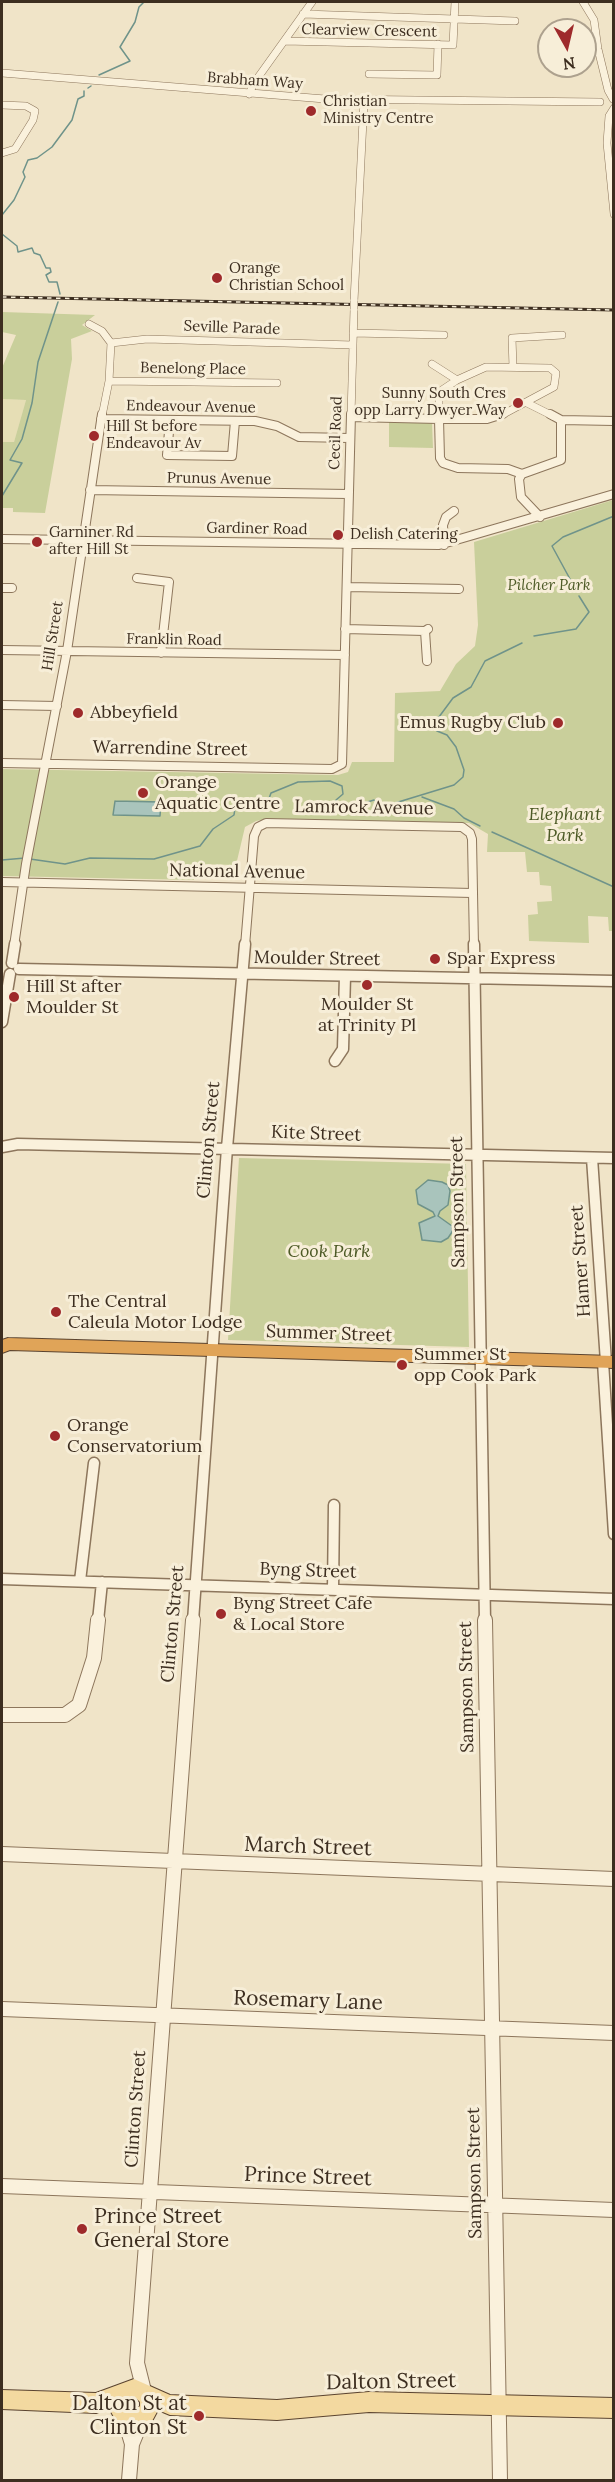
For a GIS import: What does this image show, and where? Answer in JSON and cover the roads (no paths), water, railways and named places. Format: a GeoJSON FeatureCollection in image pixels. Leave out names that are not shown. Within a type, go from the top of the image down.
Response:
{"type":"FeatureCollection","features":[{"type":"Feature","properties":{"kind":"highway","name":"Summer Street"},"geometry":{"type":"LineString","coordinates":[[4,1344],[607,1362]]}},
{"type":"Feature","properties":{"kind":"main road"},"geometry":{"type":"LineString","coordinates":[[2,2400],[134,2404]]}},
{"type":"Feature","properties":{"kind":"main road","name":"Dalton Street"},"geometry":{"type":"LineString","coordinates":[[134,2404],[278,2410],[369,2402],[614,2408]]}},
{"type":"Feature","properties":{"kind":"street"},"geometry":{"type":"LineString","coordinates":[[249,94],[254,82],[312,2]]}},
{"type":"Feature","properties":{"kind":"street","name":"Clearview Crescent"},"geometry":{"type":"LineString","coordinates":[[285,41],[453,47],[455,2]]}},
{"type":"Feature","properties":{"kind":"street"},"geometry":{"type":"LineString","coordinates":[[583,2],[594,20],[608,90],[614,214]]}},
{"type":"Feature","properties":{"kind":"street"},"geometry":{"type":"LineString","coordinates":[[303,14],[515,21]]}},
{"type":"Feature","properties":{"kind":"street"},"geometry":{"type":"LineString","coordinates":[[369,74],[437,75],[438,46]]}},
{"type":"Feature","properties":{"kind":"street","name":"Brabham Way"},"geometry":{"type":"LineString","coordinates":[[2,73],[249,94],[364,100],[608,103]]}},
{"type":"Feature","properties":{"kind":"street","name":"Cecil Road"},"geometry":{"type":"LineString","coordinates":[[339,767],[343,762],[353,333],[364,100]]}},
{"type":"Feature","properties":{"kind":"street"},"geometry":{"type":"LineString","coordinates":[[2,105],[26,106],[35,111],[33,120],[15,149],[2,153]]}},
{"type":"Feature","properties":{"kind":"street"},"geometry":{"type":"LineString","coordinates":[[88,324],[102,331],[111,343]]}},
{"type":"Feature","properties":{"kind":"street"},"geometry":{"type":"LineString","coordinates":[[353,333],[444,335]]}},
{"type":"Feature","properties":{"kind":"street"},"geometry":{"type":"LineString","coordinates":[[513,367],[512,338],[562,335]]}},
{"type":"Feature","properties":{"kind":"street","name":"Seville Parade"},"geometry":{"type":"LineString","coordinates":[[111,343],[147,339],[353,345]]}},
{"type":"Feature","properties":{"kind":"street","name":"Hill Street"},"geometry":{"type":"LineString","coordinates":[[2,1022],[29,849],[67,651],[100,418],[109,381],[111,343]]}},
{"type":"Feature","properties":{"kind":"street"},"geometry":{"type":"LineString","coordinates":[[432,364],[457,380]]}},
{"type":"Feature","properties":{"kind":"street"},"geometry":{"type":"LineString","coordinates":[[351,417],[439,419],[492,419],[527,403],[554,387],[556,368],[483,368],[457,380],[439,392],[439,419],[440,458],[446,465],[458,468],[508,469],[522,474],[561,460],[561,420]]}},
{"type":"Feature","properties":{"kind":"street","name":"Benelong Place"},"geometry":{"type":"LineString","coordinates":[[109,381],[277,383]]}},
{"type":"Feature","properties":{"kind":"street"},"geometry":{"type":"LineString","coordinates":[[527,403],[561,420],[614,421]]}},
{"type":"Feature","properties":{"kind":"street","name":"Endeavour Avenue"},"geometry":{"type":"LineString","coordinates":[[100,418],[236,421],[271,424],[299,437],[350,438]]}},
{"type":"Feature","properties":{"kind":"street"},"geometry":{"type":"LineString","coordinates":[[170,420],[167,455],[232,456],[236,421]]}},
{"type":"Feature","properties":{"kind":"street"},"geometry":{"type":"LineString","coordinates":[[437,470],[446,465]]}},
{"type":"Feature","properties":{"kind":"street"},"geometry":{"type":"LineString","coordinates":[[522,474],[519,479],[520,497],[540,517]]}},
{"type":"Feature","properties":{"kind":"street","name":"Prunus Avenue"},"geometry":{"type":"LineString","coordinates":[[90,490],[348,494]]}},
{"type":"Feature","properties":{"kind":"street","name":"Gardiner Road"},"geometry":{"type":"LineString","coordinates":[[2,538],[444,545],[614,494]]}},
{"type":"Feature","properties":{"kind":"street"},"geometry":{"type":"LineString","coordinates":[[444,545],[443,525],[446,517],[454,511]]}},
{"type":"Feature","properties":{"kind":"street"},"geometry":{"type":"LineString","coordinates":[[137,578],[169,582],[161,653]]}},
{"type":"Feature","properties":{"kind":"street"},"geometry":{"type":"LineString","coordinates":[[347,587],[459,589]]}},
{"type":"Feature","properties":{"kind":"street"},"geometry":{"type":"LineString","coordinates":[[2,588],[12,588]]}},
{"type":"Feature","properties":{"kind":"street"},"geometry":{"type":"LineString","coordinates":[[345,628],[427,630],[427,661]]}},
{"type":"Feature","properties":{"kind":"street","name":"Franklin Road"},"geometry":{"type":"LineString","coordinates":[[2,650],[345,655]]}},
{"type":"Feature","properties":{"kind":"street"},"geometry":{"type":"LineString","coordinates":[[2,705],[57,706]]}},
{"type":"Feature","properties":{"kind":"street","name":"Warrendine Street"},"geometry":{"type":"LineString","coordinates":[[2,763],[339,767]]}},
{"type":"Feature","properties":{"kind":"street","name":"Lamrock Avenue"},"geometry":{"type":"LineString","coordinates":[[248,888],[254,836],[261,825],[449,826],[462,828],[471,836],[472,893]]}},
{"type":"Feature","properties":{"kind":"street","name":"National Avenue"},"geometry":{"type":"LineString","coordinates":[[2,882],[472,893]]}},
{"type":"Feature","properties":{"kind":"street","name":"Clinton Street"},"geometry":{"type":"LineString","coordinates":[[134,2404],[248,888]]}},
{"type":"Feature","properties":{"kind":"street","name":"Sampson Street"},"geometry":{"type":"LineString","coordinates":[[472,893],[482,1358],[500,2481]]}},
{"type":"Feature","properties":{"kind":"street","name":"Moulder Street"},"geometry":{"type":"LineString","coordinates":[[9,969],[614,981]]}},
{"type":"Feature","properties":{"kind":"street"},"geometry":{"type":"LineString","coordinates":[[335,1061],[343,1050],[345,976]]}},
{"type":"Feature","properties":{"kind":"street","name":"Kite Street"},"geometry":{"type":"LineString","coordinates":[[2,1140],[18,1144]]}},
{"type":"Feature","properties":{"kind":"street","name":"Kite Street"},"geometry":{"type":"LineString","coordinates":[[2,1147],[18,1144],[614,1158]]}},
{"type":"Feature","properties":{"kind":"street","name":"Hamer Street"},"geometry":{"type":"LineString","coordinates":[[592,1158],[607,1362],[614,1534]]}},
{"type":"Feature","properties":{"kind":"street"},"geometry":{"type":"LineString","coordinates":[[80,1581],[94,1463]]}},
{"type":"Feature","properties":{"kind":"street"},"geometry":{"type":"LineString","coordinates":[[333,1590],[334,1504]]}},
{"type":"Feature","properties":{"kind":"street","name":"Byng Street"},"geometry":{"type":"LineString","coordinates":[[2,1579],[614,1599]]}},
{"type":"Feature","properties":{"kind":"street"},"geometry":{"type":"LineString","coordinates":[[2,1715],[65,1715],[80,1705],[94,1658],[102,1582]]}},
{"type":"Feature","properties":{"kind":"street","name":"March Street"},"geometry":{"type":"LineString","coordinates":[[2,1854],[614,1879]]}},
{"type":"Feature","properties":{"kind":"street","name":"Rosemary Lane"},"geometry":{"type":"LineString","coordinates":[[2,2009],[614,2032]]}},
{"type":"Feature","properties":{"kind":"street","name":"Prince Street"},"geometry":{"type":"LineString","coordinates":[[2,2186],[614,2210]]}},
{"type":"Feature","properties":{"kind":"street"},"geometry":{"type":"LineString","coordinates":[[129,2481],[134,2404]]}},
{"type":"Feature","properties":{"kind":"water"},"geometry":{"type":"Polygon","coordinates":[[[115,801],[161,802],[160,816],[113,815],[115,801]]]}},
{"type":"Feature","properties":{"kind":"water"},"geometry":{"type":"Polygon","coordinates":[[[428,1180],[448,1185],[450,1191],[448,1205],[440,1211],[438,1216],[452,1226],[452,1232],[441,1242],[422,1240],[419,1223],[435,1216],[433,1212],[418,1204],[416,1190],[428,1180]]]}},
{"type":"Feature","properties":{"kind":"waterway"},"geometry":{"type":"LineString","coordinates":[[99,75],[130,61],[120,47],[135,22],[139,7],[144,2]]}},
{"type":"Feature","properties":{"kind":"waterway"},"geometry":{"type":"LineString","coordinates":[[2,215],[14,200],[25,177],[23,172],[28,160],[37,158],[52,147],[72,120],[78,99],[84,96],[84,91]]}},
{"type":"Feature","properties":{"kind":"waterway"},"geometry":{"type":"LineString","coordinates":[[2,234],[17,246],[18,252],[32,248],[34,253],[40,255],[46,268],[50,268],[51,272],[46,275],[49,282],[57,282],[60,294]]}},
{"type":"Feature","properties":{"kind":"waterway"},"geometry":{"type":"LineString","coordinates":[[2,496],[22,463],[10,460],[22,439],[32,403],[38,362],[58,302]]}},
{"type":"Feature","properties":{"kind":"waterway"},"geometry":{"type":"LineString","coordinates":[[576,590],[552,546],[563,537],[614,516]]}},
{"type":"Feature","properties":{"kind":"waterway"},"geometry":{"type":"LineString","coordinates":[[534,636],[576,629],[589,612],[579,596]]}},
{"type":"Feature","properties":{"kind":"waterway"},"geometry":{"type":"LineString","coordinates":[[30,859],[65,864],[90,858],[154,859],[200,846],[213,829],[234,815],[236,801],[246,799],[259,805],[267,804],[271,793],[298,782],[330,781],[342,786],[343,794],[336,800],[339,806],[348,808],[374,800],[380,804],[395,803],[454,785],[463,777],[464,770],[456,747],[447,735],[437,731],[433,725],[453,698],[471,687],[485,661],[522,643]]}},
{"type":"Feature","properties":{"kind":"waterway"},"geometry":{"type":"LineString","coordinates":[[422,797],[454,809],[464,818],[480,826]]}},
{"type":"Feature","properties":{"kind":"waterway"},"geometry":{"type":"LineString","coordinates":[[492,832],[614,887]]}},
{"type":"Feature","properties":{"kind":"waterway"},"geometry":{"type":"LineString","coordinates":[[2,860],[25,858]]}},
{"type":"Feature","properties":{"kind":"railway"},"geometry":{"type":"LineString","coordinates":[[2,297],[614,310]]}},
{"type":"Feature","properties":{"kind":"place","name":"Christian Ministry Centre"},"geometry":{"type":"Point","coordinates":[311,111]}},
{"type":"Feature","properties":{"kind":"place","name":"Orange Christian School"},"geometry":{"type":"Point","coordinates":[217,278]}},
{"type":"Feature","properties":{"kind":"place","name":"Sunny South Cres opp Larry Dwyer Way"},"geometry":{"type":"Point","coordinates":[518,403]}},
{"type":"Feature","properties":{"kind":"place","name":"Hill St before Endeavour Av"},"geometry":{"type":"Point","coordinates":[94,436]}},
{"type":"Feature","properties":{"kind":"place","name":"Delish Catering"},"geometry":{"type":"Point","coordinates":[338,535]}},
{"type":"Feature","properties":{"kind":"place","name":"Garniner Rd after Hill St"},"geometry":{"type":"Point","coordinates":[37,542]}},
{"type":"Feature","properties":{"kind":"place","name":"Abbeyfield"},"geometry":{"type":"Point","coordinates":[78,713]}},
{"type":"Feature","properties":{"kind":"place","name":"Emus Rugby Club"},"geometry":{"type":"Point","coordinates":[558,723]}},
{"type":"Feature","properties":{"kind":"place","name":"Orange Aquatic Centre"},"geometry":{"type":"Point","coordinates":[143,793]}},
{"type":"Feature","properties":{"kind":"place","name":"Spar Express"},"geometry":{"type":"Point","coordinates":[435,959]}},
{"type":"Feature","properties":{"kind":"place","name":"Moulder St at Trinity Pl"},"geometry":{"type":"Point","coordinates":[367,985]}},
{"type":"Feature","properties":{"kind":"place","name":"Hill St after Moulder St"},"geometry":{"type":"Point","coordinates":[14,997]}},
{"type":"Feature","properties":{"kind":"place","name":"The Central Caleula Motor Lodge"},"geometry":{"type":"Point","coordinates":[56,1312]}},
{"type":"Feature","properties":{"kind":"place","name":"Summer St opp Cook Park"},"geometry":{"type":"Point","coordinates":[402,1365]}},
{"type":"Feature","properties":{"kind":"place","name":"Orange Conservatorium"},"geometry":{"type":"Point","coordinates":[55,1436]}},
{"type":"Feature","properties":{"kind":"place","name":"Byng Street Cafe & Local Store"},"geometry":{"type":"Point","coordinates":[221,1614]}},
{"type":"Feature","properties":{"kind":"place","name":"Prince Street General Store"},"geometry":{"type":"Point","coordinates":[82,2229]}},
{"type":"Feature","properties":{"kind":"place","name":"Dalton St at Clinton St"},"geometry":{"type":"Point","coordinates":[199,2416]}},
{"type":"Feature","properties":{"kind":"park label","name":"Pilcher Park"},"geometry":{"type":"Point","coordinates":[549,586]}},
{"type":"Feature","properties":{"kind":"park label","name":"Elephant Park"},"geometry":{"type":"Point","coordinates":[565,825]}},
{"type":"Feature","properties":{"kind":"park label","name":"Cook Park"},"geometry":{"type":"Point","coordinates":[329,1252]}}]}
